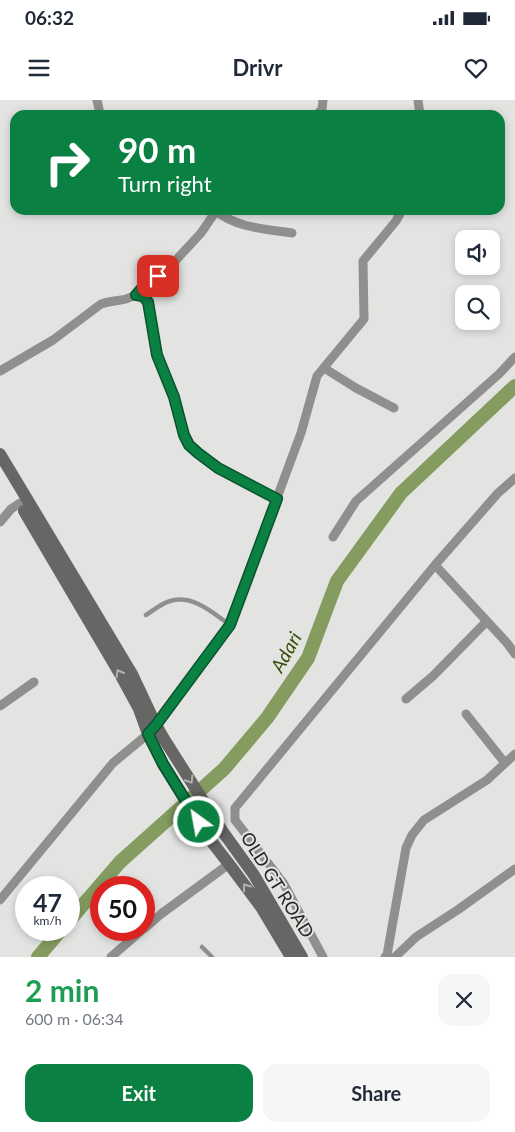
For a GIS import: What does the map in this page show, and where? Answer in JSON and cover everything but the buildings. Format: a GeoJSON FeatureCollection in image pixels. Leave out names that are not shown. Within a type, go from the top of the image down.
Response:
{"type":"FeatureCollection","features":[{"type":"Feature","properties":{"kind":"main road"},"geometry":{"type":"LineString","coordinates":[[0,454],[132,674],[152,729]]}},
{"type":"Feature","properties":{"kind":"main road"},"geometry":{"type":"LineString","coordinates":[[0,470],[152,729]]}},
{"type":"Feature","properties":{"kind":"main road","name":"OLD GT ROAD"},"geometry":{"type":"LineString","coordinates":[[152,729],[164,739],[223,832],[254,876],[302,957]]}},
{"type":"Feature","properties":{"kind":"main road","name":"OLD GT ROAD"},"geometry":{"type":"LineString","coordinates":[[152,729],[163,764],[208,837],[261,907],[291,957]]}},
{"type":"Feature","properties":{"kind":"street"},"geometry":{"type":"LineString","coordinates":[[0,371],[53,340],[101,304],[109,301],[124,300],[136,295],[145,285],[176,260],[201,233],[212,215]]}},
{"type":"Feature","properties":{"kind":"street"},"geometry":{"type":"LineString","coordinates":[[220,215],[236,223],[292,233]]}},
{"type":"Feature","properties":{"kind":"street"},"geometry":{"type":"LineString","coordinates":[[0,900],[3,890],[113,763],[152,729],[230,625],[301,433],[317,376],[364,319],[363,261],[399,215]]}},
{"type":"Feature","properties":{"kind":"street"},"geometry":{"type":"LineString","coordinates":[[136,295],[143,296],[148,302],[157,355],[174,397],[184,435],[189,445],[218,468],[277,499]]}},
{"type":"Feature","properties":{"kind":"street"},"geometry":{"type":"LineString","coordinates":[[333,537],[356,501],[499,374],[515,357]]}},
{"type":"Feature","properties":{"kind":"street"},"geometry":{"type":"LineString","coordinates":[[324,368],[394,408]]}},
{"type":"Feature","properties":{"kind":"street"},"geometry":{"type":"LineString","coordinates":[[323,957],[284,884],[234,820],[235,808],[435,565],[498,493],[515,478]]}},
{"type":"Feature","properties":{"kind":"street"},"geometry":{"type":"LineString","coordinates":[[0,522],[11,509],[20,503]]}},
{"type":"Feature","properties":{"kind":"street"},"geometry":{"type":"LineString","coordinates":[[435,565],[515,654]]}},
{"type":"Feature","properties":{"kind":"street"},"geometry":{"type":"LineString","coordinates":[[406,699],[433,676],[487,621]]}},
{"type":"Feature","properties":{"kind":"street"},"geometry":{"type":"LineString","coordinates":[[0,706],[34,682]]}},
{"type":"Feature","properties":{"kind":"street"},"geometry":{"type":"LineString","coordinates":[[466,714],[504,763]]}},
{"type":"Feature","properties":{"kind":"street"},"geometry":{"type":"LineString","coordinates":[[389,956],[406,848],[412,836],[424,820],[488,780],[515,754]]}},
{"type":"Feature","properties":{"kind":"street"},"geometry":{"type":"LineString","coordinates":[[155,919],[230,864]]}},
{"type":"Feature","properties":{"kind":"street"},"geometry":{"type":"LineString","coordinates":[[389,956],[515,869]]}},
{"type":"Feature","properties":{"kind":"street"},"geometry":{"type":"LineString","coordinates":[[111,957],[129,941]]}},
{"type":"Feature","properties":{"kind":"lane"},"geometry":{"type":"LineString","coordinates":[[146,615],[170,601],[183,600],[196,602],[230,625]]}},
{"type":"Feature","properties":{"kind":"lane"},"geometry":{"type":"LineString","coordinates":[[202,947],[212,957]]}},
{"type":"Feature","properties":{"kind":"waterway","name":"Adari"},"geometry":{"type":"LineString","coordinates":[[80,908],[120,862],[224,769],[267,718],[308,658],[337,581],[401,493],[515,386]]}},
{"type":"Feature","properties":{"kind":"waterway","name":"Adari"},"geometry":{"type":"LineString","coordinates":[[38,957],[52,941]]}},
{"type":"Feature","properties":{"kind":"route"},"geometry":{"type":"LineString","coordinates":[[158,276],[145,285],[136,295],[143,296],[148,302],[157,355],[174,397],[184,435],[189,445],[218,468],[277,499],[230,625],[148,734],[163,764],[199,822]]}}]}
